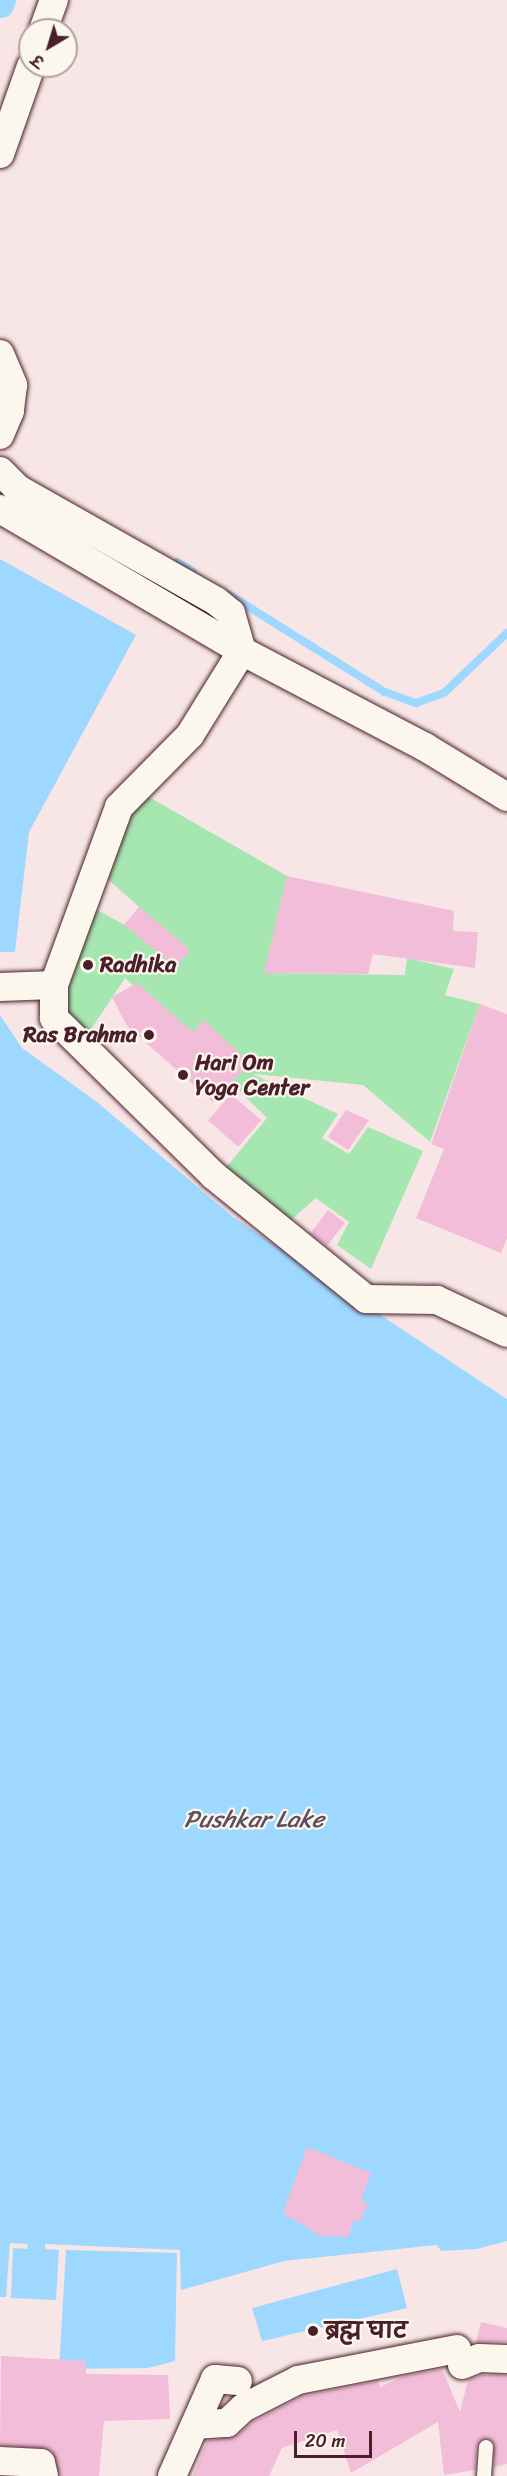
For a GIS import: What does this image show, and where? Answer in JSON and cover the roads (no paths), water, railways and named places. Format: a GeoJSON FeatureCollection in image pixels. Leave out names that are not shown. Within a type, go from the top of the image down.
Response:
{"type":"FeatureCollection","features":[{"type":"Feature","properties":{"kind":"street"},"geometry":{"type":"LineString","coordinates":[[47,18],[54,0]]}},
{"type":"Feature","properties":{"kind":"street"},"geometry":{"type":"LineString","coordinates":[[0,154],[27,78]]}},
{"type":"Feature","properties":{"kind":"street"},"geometry":{"type":"LineString","coordinates":[[0,354],[13,385],[10,411],[0,435]]}},
{"type":"Feature","properties":{"kind":"street"},"geometry":{"type":"LineString","coordinates":[[0,471],[18,489],[216,601],[231,613],[242,651],[190,735],[119,807],[45,985],[54,1018],[213,1175],[366,1299],[437,1300],[507,1333]]}},
{"type":"Feature","properties":{"kind":"street"},"geometry":{"type":"LineString","coordinates":[[0,509],[209,628],[242,651],[425,747],[507,797]]}},
{"type":"Feature","properties":{"kind":"street"},"geometry":{"type":"LineString","coordinates":[[0,987],[45,985]]}},
{"type":"Feature","properties":{"kind":"street"},"geometry":{"type":"LineString","coordinates":[[195,2425],[227,2423],[243,2408],[298,2380],[460,2357],[507,2359]]}},
{"type":"Feature","properties":{"kind":"street"},"geometry":{"type":"LineString","coordinates":[[172,2476],[215,2379],[238,2382]]}},
{"type":"Feature","properties":{"kind":"street"},"geometry":{"type":"LineString","coordinates":[[0,2461],[41,2463],[44,2476]]}},
{"type":"Feature","properties":{"kind":"lane"},"geometry":{"type":"LineString","coordinates":[[484,2476],[486,2447]]}},
{"type":"Feature","properties":{"kind":"water"},"geometry":{"type":"Polygon","coordinates":[[[0,559],[136,635],[29,832],[15,952],[0,952],[0,559]]]}},
{"type":"Feature","properties":{"kind":"water","name":"Pushkar Lake"},"geometry":{"type":"Polygon","coordinates":[[[0,1015],[22,1048],[97,1102],[233,1217],[507,1399],[507,2241],[477,2249],[441,2251],[437,2245],[284,2261],[181,2290],[180,2250],[45,2244],[45,2249],[59,2250],[56,2300],[11,2298],[13,2248],[27,2249],[28,2244],[10,2243],[6,2297],[0,2297],[0,1015]]]}},
{"type":"Feature","properties":{"kind":"water"},"geometry":{"type":"Polygon","coordinates":[[[66,2250],[177,2253],[175,2361],[148,2368],[59,2369],[66,2250]]]}},
{"type":"Feature","properties":{"kind":"water"},"geometry":{"type":"Polygon","coordinates":[[[397,2269],[407,2308],[262,2341],[252,2308],[397,2269]]]}},
{"type":"Feature","properties":{"kind":"waterway"},"geometry":{"type":"LineString","coordinates":[[0,4],[2,0]]}},
{"type":"Feature","properties":{"kind":"waterway"},"geometry":{"type":"LineString","coordinates":[[177,562],[193,572]]}},
{"type":"Feature","properties":{"kind":"waterway"},"geometry":{"type":"LineString","coordinates":[[228,594],[385,692],[416,703],[444,693],[507,633]]}},
{"type":"Feature","properties":{"kind":"place","name":"Radhika"},"geometry":{"type":"Point","coordinates":[88,965]}},
{"type":"Feature","properties":{"kind":"place","name":"Ras Brahma"},"geometry":{"type":"Point","coordinates":[149,1035]}},
{"type":"Feature","properties":{"kind":"place","name":"Hari Om Yoga Center"},"geometry":{"type":"Point","coordinates":[183,1075]}},
{"type":"Feature","properties":{"kind":"place","name":"ब्रह्म घाट"},"geometry":{"type":"Point","coordinates":[313,2331]}}]}
